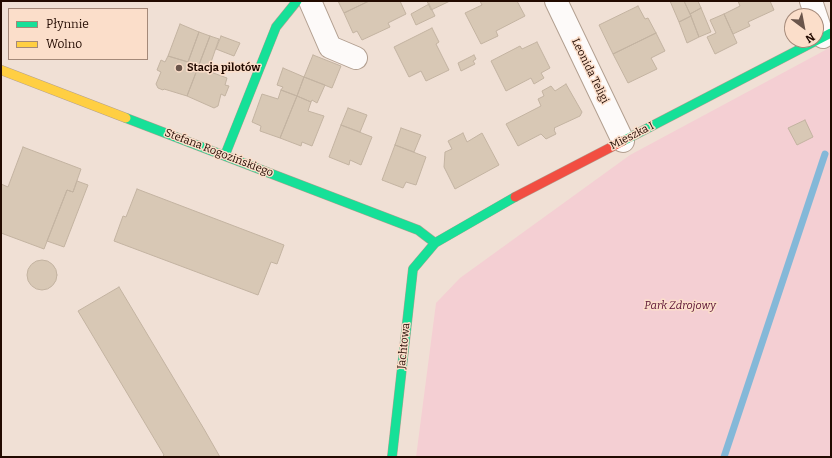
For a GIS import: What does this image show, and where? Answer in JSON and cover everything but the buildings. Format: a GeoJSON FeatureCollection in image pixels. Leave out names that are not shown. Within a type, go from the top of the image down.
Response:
{"type":"FeatureCollection","features":[{"type":"Feature","properties":{"kind":"street"},"geometry":{"type":"LineString","coordinates":[[225,155],[276,27],[297,1]]}},
{"type":"Feature","properties":{"kind":"street"},"geometry":{"type":"LineString","coordinates":[[310,1],[330,47],[356,58]]}},
{"type":"Feature","properties":{"kind":"street","name":"Leonida Teligi"},"geometry":{"type":"LineString","coordinates":[[556,1],[623,140]]}},
{"type":"Feature","properties":{"kind":"street"},"geometry":{"type":"LineString","coordinates":[[811,1],[827,35]]}},
{"type":"Feature","properties":{"kind":"street","name":"Mieszka I"},"geometry":{"type":"LineString","coordinates":[[435,243],[517,196],[827,35]]}},
{"type":"Feature","properties":{"kind":"street","name":"Stefana Rogozińskiego"},"geometry":{"type":"LineString","coordinates":[[1,70],[418,230],[435,243]]}},
{"type":"Feature","properties":{"kind":"street","name":"Jachtowa"},"geometry":{"type":"LineString","coordinates":[[392,457],[410,289],[414,269],[422,257],[435,243]]}},
{"type":"Feature","properties":{"kind":"green space","name":"Park Zdrojowy"},"geometry":{"type":"Polygon","coordinates":[[[831,47],[831,457],[416,457],[436,303],[460,278],[630,155],[831,47]]]}},
{"type":"Feature","properties":{"kind":"waterway"},"geometry":{"type":"LineString","coordinates":[[724,457],[825,154]]}},
{"type":"Feature","properties":{"kind":"traffic: fast"},"geometry":{"type":"LineString","coordinates":[[225,155],[276,27],[297,1]]}},
{"type":"Feature","properties":{"kind":"traffic: fast"},"geometry":{"type":"LineString","coordinates":[[623,141],[831,33]]}},
{"type":"Feature","properties":{"kind":"traffic: fast"},"geometry":{"type":"LineString","coordinates":[[126,118],[418,230],[435,243]]}},
{"type":"Feature","properties":{"kind":"traffic: fast"},"geometry":{"type":"LineString","coordinates":[[392,457],[413,269],[435,243],[515,197]]}},
{"type":"Feature","properties":{"kind":"traffic: slow"},"geometry":{"type":"LineString","coordinates":[[1,70],[126,118]]}},
{"type":"Feature","properties":{"kind":"traffic: jam"},"geometry":{"type":"LineString","coordinates":[[515,197],[623,141]]}},
{"type":"Feature","properties":{"kind":"place","name":"Stacja pilotów"},"geometry":{"type":"Point","coordinates":[179,68]}}]}
